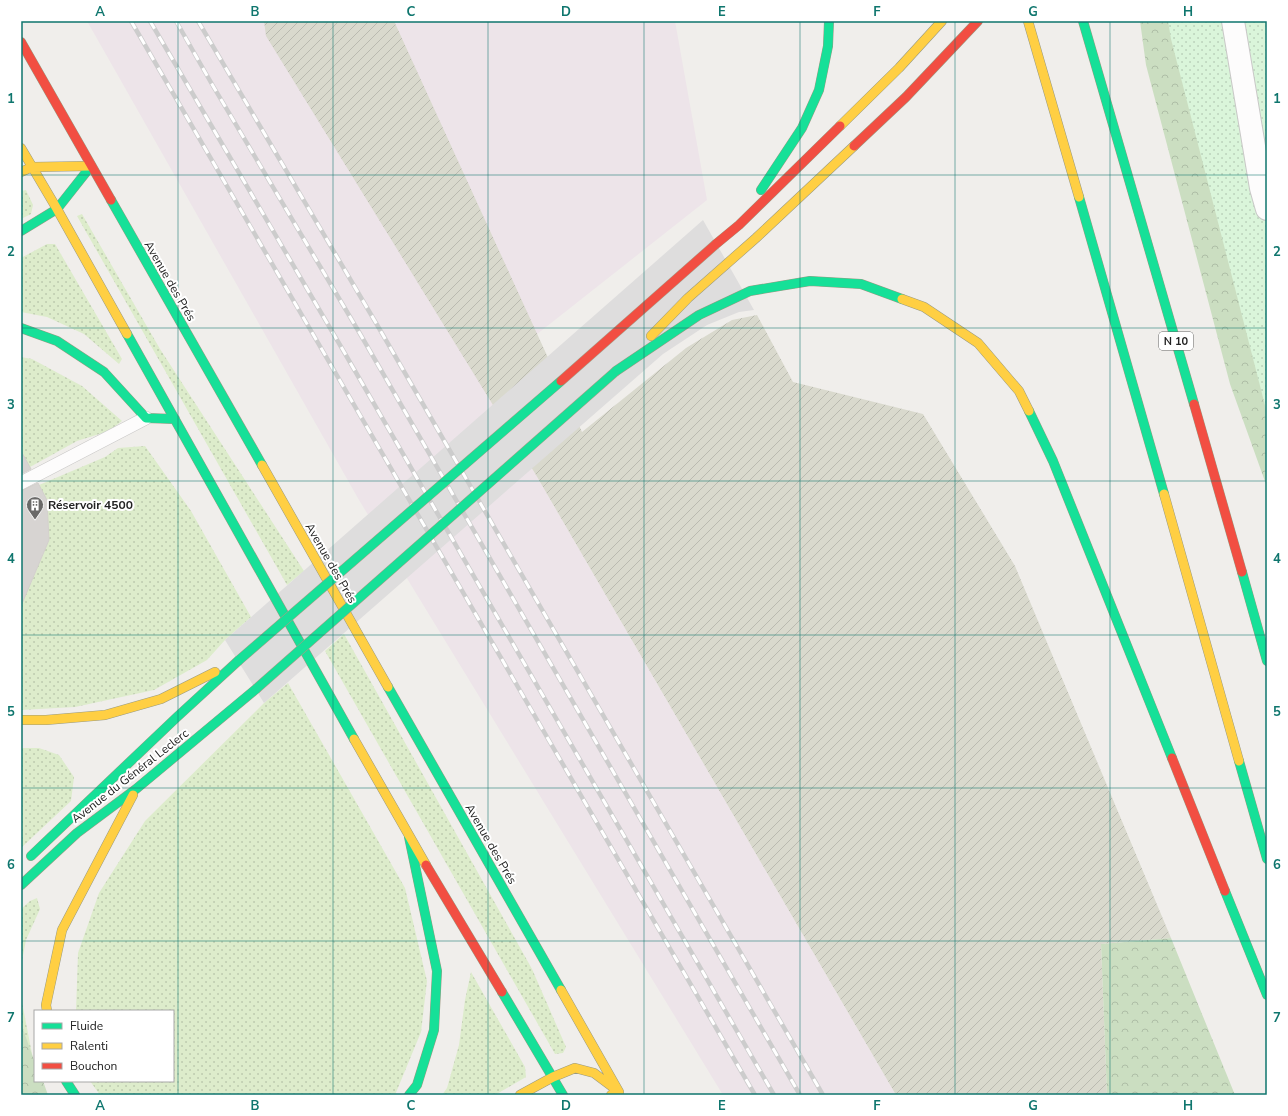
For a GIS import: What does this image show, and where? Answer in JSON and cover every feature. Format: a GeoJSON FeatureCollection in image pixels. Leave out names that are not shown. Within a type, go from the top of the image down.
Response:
{"type":"FeatureCollection","features":[{"type":"Feature","properties":{"kind":"main road"},"geometry":{"type":"LineString","coordinates":[[739,224],[802,128],[820,90],[828,46],[829,21]]}},
{"type":"Feature","properties":{"kind":"main road"},"geometry":{"type":"LineString","coordinates":[[21,720],[46,720],[105,715],[161,699],[238,660],[601,346],[739,224],[899,68],[942,21]]}},
{"type":"Feature","properties":{"kind":"main road"},"geometry":{"type":"LineString","coordinates":[[616,371],[688,298],[762,233],[906,97],[978,21]]}},
{"type":"Feature","properties":{"kind":"main road"},"geometry":{"type":"LineString","coordinates":[[1028,21],[1115,320],[1267,859]]}},
{"type":"Feature","properties":{"kind":"main road","name":"N 10"},"geometry":{"type":"LineString","coordinates":[[1083,21],[1267,661]]}},
{"type":"Feature","properties":{"kind":"main road","name":"Avenue des Prés"},"geometry":{"type":"LineString","coordinates":[[21,42],[616,1094]]}},
{"type":"Feature","properties":{"kind":"main road"},"geometry":{"type":"LineString","coordinates":[[21,148],[57,209],[409,837],[563,1095]]}},
{"type":"Feature","properties":{"kind":"main road"},"geometry":{"type":"LineString","coordinates":[[21,172],[32,167],[91,166]]}},
{"type":"Feature","properties":{"kind":"main road"},"geometry":{"type":"LineString","coordinates":[[21,231],[57,209],[91,166]]}},
{"type":"Feature","properties":{"kind":"main road"},"geometry":{"type":"LineString","coordinates":[[616,371],[700,315],[750,291],[810,281],[861,284],[924,307],[978,342],[1019,391],[1056,468],[1267,995]]}},
{"type":"Feature","properties":{"kind":"main road"},"geometry":{"type":"LineString","coordinates":[[21,328],[57,340],[104,372],[146,418],[175,419]]}},
{"type":"Feature","properties":{"kind":"main road","name":"Avenue du Général Leclerc"},"geometry":{"type":"LineString","coordinates":[[21,885],[77,833],[136,789],[256,689],[616,371]]}},
{"type":"Feature","properties":{"kind":"main road","name":"Avenue du Général Leclerc"},"geometry":{"type":"LineString","coordinates":[[27,860],[176,717],[238,660]]}},
{"type":"Feature","properties":{"kind":"main road"},"geometry":{"type":"LineString","coordinates":[[47,1010],[46,1005],[62,930],[136,789]]}},
{"type":"Feature","properties":{"kind":"main road"},"geometry":{"type":"LineString","coordinates":[[409,837],[436,971],[434,1030],[416,1086],[409,1095]]}},
{"type":"Feature","properties":{"kind":"main road"},"geometry":{"type":"LineString","coordinates":[[520,1095],[553,1077],[575,1068],[594,1073],[616,1094]]}},
{"type":"Feature","properties":{"kind":"main road"},"geometry":{"type":"LineString","coordinates":[[67,1082],[76,1095]]}},
{"type":"Feature","properties":{"kind":"street"},"geometry":{"type":"LineString","coordinates":[[1232,21],[1261,188],[1267,209]]}},
{"type":"Feature","properties":{"kind":"lane"},"geometry":{"type":"LineString","coordinates":[[21,484],[146,418]]}},
{"type":"Feature","properties":{"kind":"shaded area"},"geometry":{"type":"Polygon","coordinates":[[[87,21],[675,21],[707,200],[479,380],[536,475],[896,1095],[723,1095],[359,500],[87,21]]]}},
{"type":"Feature","properties":{"kind":"shaded area"},"geometry":{"type":"Polygon","coordinates":[[[264,21],[394,21],[582,432],[686,348],[732,320],[757,315],[793,382],[923,414],[1015,566],[1171,938],[1101,944],[1107,1095],[896,1095],[536,475],[266,36],[264,21]]]}},
{"type":"Feature","properties":{"kind":"green space"},"geometry":{"type":"Polygon","coordinates":[[[1140,21],[1195,21],[1267,278],[1267,487],[1230,384],[1146,65],[1140,21]]]}},
{"type":"Feature","properties":{"kind":"green space"},"geometry":{"type":"Polygon","coordinates":[[[1168,21],[1267,21],[1267,413],[1171,39],[1168,21]]]}},
{"type":"Feature","properties":{"kind":"green space"},"geometry":{"type":"Polygon","coordinates":[[[26,190],[33,205],[31,214],[21,219],[21,191],[26,190]]]}},
{"type":"Feature","properties":{"kind":"green space"},"geometry":{"type":"Polygon","coordinates":[[[82,214],[160,349],[304,571],[287,585],[77,216],[82,214]]]}},
{"type":"Feature","properties":{"kind":"green space"},"geometry":{"type":"Polygon","coordinates":[[[47,244],[55,244],[122,359],[119,364],[84,334],[47,317],[21,312],[21,258],[47,244]]]}},
{"type":"Feature","properties":{"kind":"green space"},"geometry":{"type":"Polygon","coordinates":[[[21,357],[32,359],[82,386],[122,421],[109,431],[77,441],[30,467],[21,458],[21,357]]]}},
{"type":"Feature","properties":{"kind":"green space"},"geometry":{"type":"Polygon","coordinates":[[[145,446],[191,511],[251,617],[225,640],[207,660],[154,690],[75,707],[21,710],[21,592],[31,583],[49,540],[47,500],[39,485],[105,457],[118,448],[145,446]]]}},
{"type":"Feature","properties":{"kind":"green space"},"geometry":{"type":"Polygon","coordinates":[[[344,634],[532,969],[566,1047],[563,1053],[555,1054],[325,651],[344,634]]]}},
{"type":"Feature","properties":{"kind":"green space"},"geometry":{"type":"Polygon","coordinates":[[[288,683],[405,888],[427,981],[421,1032],[395,1095],[100,1095],[91,1082],[174,1082],[174,1010],[76,1010],[78,953],[99,893],[145,821],[264,703],[288,683]]]}},
{"type":"Feature","properties":{"kind":"green space"},"geometry":{"type":"Polygon","coordinates":[[[21,748],[39,748],[59,755],[74,777],[71,801],[21,848],[21,748]]]}},
{"type":"Feature","properties":{"kind":"green space"},"geometry":{"type":"Polygon","coordinates":[[[37,898],[40,909],[26,940],[21,966],[21,909],[30,901],[37,898]]]}},
{"type":"Feature","properties":{"kind":"green space"},"geometry":{"type":"Polygon","coordinates":[[[1171,938],[1235,1095],[1107,1095],[1101,944],[1171,938]]]}},
{"type":"Feature","properties":{"kind":"green space"},"geometry":{"type":"Polygon","coordinates":[[[471,972],[525,1067],[526,1077],[495,1095],[442,1095],[447,1088],[459,1045],[465,1000],[471,972]]]}},
{"type":"Feature","properties":{"kind":"green space"},"geometry":{"type":"Polygon","coordinates":[[[21,997],[33,1059],[21,1023],[21,997]]]}},
{"type":"Feature","properties":{"kind":"green space"},"geometry":{"type":"Polygon","coordinates":[[[21,1023],[34,1060],[34,1082],[43,1082],[48,1095],[21,1095],[21,1023]]]}},
{"type":"Feature","properties":{"kind":"pier"},"geometry":{"type":"Polygon","coordinates":[[[703,220],[754,310],[739,312],[707,325],[663,354],[264,703],[225,640],[703,220]]]}},
{"type":"Feature","properties":{"kind":"building"},"geometry":{"type":"Polygon","coordinates":[[[21,451],[31,469],[21,474],[21,451]]]}},
{"type":"Feature","properties":{"kind":"building","name":"Réservoir 4500"},"geometry":{"type":"Polygon","coordinates":[[[38,483],[47,500],[49,540],[21,606],[21,491],[38,483]]]}},
{"type":"Feature","properties":{"kind":"railway"},"geometry":{"type":"LineString","coordinates":[[131,21],[755,1095]]}},
{"type":"Feature","properties":{"kind":"railway"},"geometry":{"type":"LineString","coordinates":[[150,21],[340,345],[774,1095]]}},
{"type":"Feature","properties":{"kind":"railway"},"geometry":{"type":"LineString","coordinates":[[176,21],[359,332],[800,1095]]}},
{"type":"Feature","properties":{"kind":"railway"},"geometry":{"type":"LineString","coordinates":[[198,21],[376,323],[823,1095]]}},
{"type":"Feature","properties":{"kind":"traffic: fast"},"geometry":{"type":"LineString","coordinates":[[761,190],[802,128],[819,90],[828,46],[829,21]]}},
{"type":"Feature","properties":{"kind":"traffic: fast"},"geometry":{"type":"LineString","coordinates":[[1083,21],[1194,404]]}},
{"type":"Feature","properties":{"kind":"traffic: fast"},"geometry":{"type":"LineString","coordinates":[[21,231],[57,209],[91,166]]}},
{"type":"Feature","properties":{"kind":"traffic: fast"},"geometry":{"type":"LineString","coordinates":[[1079,197],[1164,494]]}},
{"type":"Feature","properties":{"kind":"traffic: fast"},"geometry":{"type":"LineString","coordinates":[[111,200],[262,465]]}},
{"type":"Feature","properties":{"kind":"traffic: fast"},"geometry":{"type":"LineString","coordinates":[[616,371],[699,315],[750,291],[810,281],[861,284],[902,299]]}},
{"type":"Feature","properties":{"kind":"traffic: fast"},"geometry":{"type":"LineString","coordinates":[[21,328],[57,341],[104,372],[146,418],[175,419]]}},
{"type":"Feature","properties":{"kind":"traffic: fast"},"geometry":{"type":"LineString","coordinates":[[127,334],[354,739]]}},
{"type":"Feature","properties":{"kind":"traffic: fast"},"geometry":{"type":"LineString","coordinates":[[256,689],[616,371]]}},
{"type":"Feature","properties":{"kind":"traffic: fast"},"geometry":{"type":"LineString","coordinates":[[238,661],[561,381]]}},
{"type":"Feature","properties":{"kind":"traffic: fast"},"geometry":{"type":"LineString","coordinates":[[1029,411],[1053,461],[1172,758]]}},
{"type":"Feature","properties":{"kind":"traffic: fast"},"geometry":{"type":"LineString","coordinates":[[1242,572],[1267,661]]}},
{"type":"Feature","properties":{"kind":"traffic: fast"},"geometry":{"type":"LineString","coordinates":[[31,856],[238,661]]}},
{"type":"Feature","properties":{"kind":"traffic: fast"},"geometry":{"type":"LineString","coordinates":[[388,687],[561,990]]}},
{"type":"Feature","properties":{"kind":"traffic: fast"},"geometry":{"type":"LineString","coordinates":[[21,885],[77,833],[136,789],[256,689]]}},
{"type":"Feature","properties":{"kind":"traffic: fast"},"geometry":{"type":"LineString","coordinates":[[1239,761],[1267,859]]}},
{"type":"Feature","properties":{"kind":"traffic: fast"},"geometry":{"type":"LineString","coordinates":[[409,837],[437,971],[434,1030],[417,1085],[409,1095]]}},
{"type":"Feature","properties":{"kind":"traffic: fast"},"geometry":{"type":"LineString","coordinates":[[1225,891],[1267,995]]}},
{"type":"Feature","properties":{"kind":"traffic: fast"},"geometry":{"type":"LineString","coordinates":[[502,992],[563,1095]]}},
{"type":"Feature","properties":{"kind":"traffic: fast"},"geometry":{"type":"LineString","coordinates":[[67,1082],[75,1095]]}},
{"type":"Feature","properties":{"kind":"traffic: slow"},"geometry":{"type":"LineString","coordinates":[[840,126],[899,68],[942,21]]}},
{"type":"Feature","properties":{"kind":"traffic: slow"},"geometry":{"type":"LineString","coordinates":[[1028,21],[1079,197]]}},
{"type":"Feature","properties":{"kind":"traffic: slow"},"geometry":{"type":"LineString","coordinates":[[651,336],[688,298],[756,238],[854,146]]}},
{"type":"Feature","properties":{"kind":"traffic: slow"},"geometry":{"type":"LineString","coordinates":[[21,148],[127,334]]}},
{"type":"Feature","properties":{"kind":"traffic: slow"},"geometry":{"type":"LineString","coordinates":[[21,172],[32,167],[91,166]]}},
{"type":"Feature","properties":{"kind":"traffic: slow"},"geometry":{"type":"LineString","coordinates":[[902,299],[924,307],[978,343],[1019,391],[1029,411]]}},
{"type":"Feature","properties":{"kind":"traffic: slow"},"geometry":{"type":"LineString","coordinates":[[262,465],[388,687]]}},
{"type":"Feature","properties":{"kind":"traffic: slow"},"geometry":{"type":"LineString","coordinates":[[1164,494],[1239,761]]}},
{"type":"Feature","properties":{"kind":"traffic: slow"},"geometry":{"type":"LineString","coordinates":[[21,720],[46,720],[105,715],[161,699],[215,672]]}},
{"type":"Feature","properties":{"kind":"traffic: slow"},"geometry":{"type":"LineString","coordinates":[[354,739],[426,865]]}},
{"type":"Feature","properties":{"kind":"traffic: slow"},"geometry":{"type":"LineString","coordinates":[[47,1010],[46,1005],[62,930],[133,795]]}},
{"type":"Feature","properties":{"kind":"traffic: slow"},"geometry":{"type":"LineString","coordinates":[[561,990],[619,1092]]}},
{"type":"Feature","properties":{"kind":"traffic: slow"},"geometry":{"type":"LineString","coordinates":[[520,1095],[553,1077],[575,1068],[594,1073],[618,1091],[611,1095]]}},
{"type":"Feature","properties":{"kind":"traffic: jam"},"geometry":{"type":"LineString","coordinates":[[854,146],[906,97],[978,21]]}},
{"type":"Feature","properties":{"kind":"traffic: jam"},"geometry":{"type":"LineString","coordinates":[[21,42],[111,200]]}},
{"type":"Feature","properties":{"kind":"traffic: jam"},"geometry":{"type":"LineString","coordinates":[[716,244],[739,225],[840,126]]}},
{"type":"Feature","properties":{"kind":"traffic: jam"},"geometry":{"type":"LineString","coordinates":[[561,381],[716,244]]}},
{"type":"Feature","properties":{"kind":"traffic: jam"},"geometry":{"type":"LineString","coordinates":[[1194,404],[1242,572]]}},
{"type":"Feature","properties":{"kind":"traffic: jam"},"geometry":{"type":"LineString","coordinates":[[1172,758],[1225,891]]}},
{"type":"Feature","properties":{"kind":"traffic: jam"},"geometry":{"type":"LineString","coordinates":[[426,865],[502,992]]}},
{"type":"Feature","properties":{"kind":"place","name":"Réservoir 4500"},"geometry":{"type":"Point","coordinates":[35,520]}}]}
